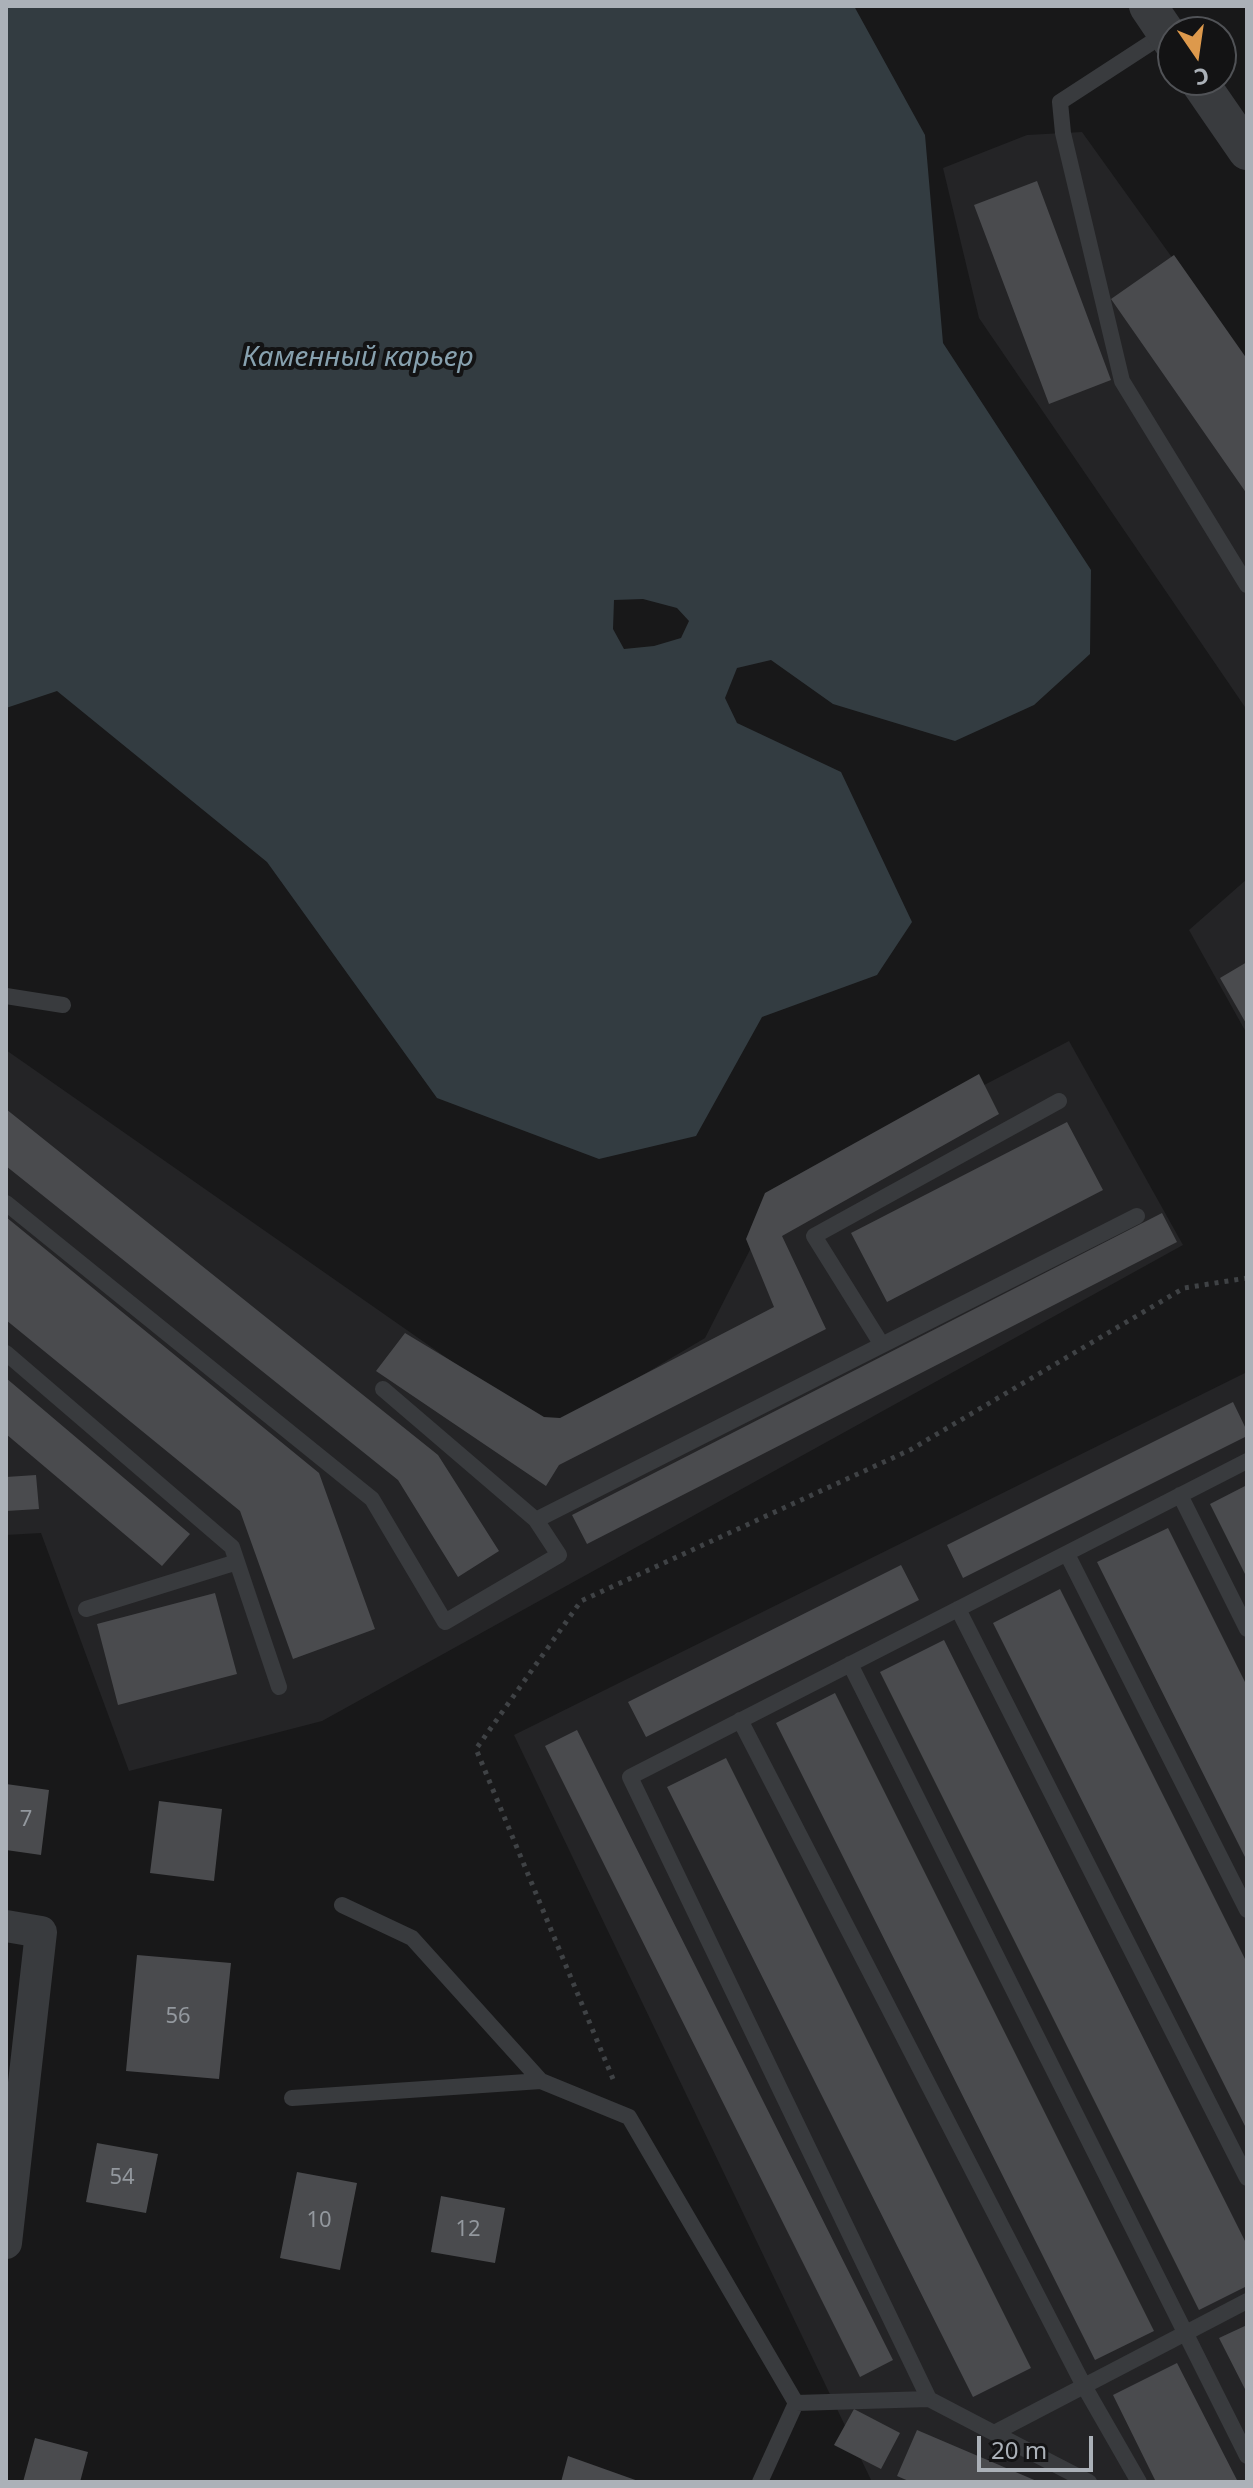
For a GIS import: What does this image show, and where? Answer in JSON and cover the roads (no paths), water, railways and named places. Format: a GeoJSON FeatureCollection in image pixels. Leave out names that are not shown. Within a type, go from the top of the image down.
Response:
{"type":"FeatureCollection","features":[{"type":"Feature","properties":{"kind":"street"},"geometry":{"type":"LineString","coordinates":[[1209,96],[1247,151]]}},
{"type":"Feature","properties":{"kind":"street"},"geometry":{"type":"LineString","coordinates":[[6,1926],[41,1932],[9,2181],[6,2243]]}},
{"type":"Feature","properties":{"kind":"lane"},"geometry":{"type":"LineString","coordinates":[[1157,32],[1060,102],[1063,133],[1122,381],[1247,585]]}},
{"type":"Feature","properties":{"kind":"lane"},"geometry":{"type":"LineString","coordinates":[[6,996],[63,1005]]}},
{"type":"Feature","properties":{"kind":"lane"},"geometry":{"type":"LineString","coordinates":[[882,1345],[814,1236],[1059,1101]]}},
{"type":"Feature","properties":{"kind":"lane"},"geometry":{"type":"LineString","coordinates":[[6,1203],[372,1499],[445,1622],[559,1555],[536,1520],[383,1389]]}},
{"type":"Feature","properties":{"kind":"lane"},"geometry":{"type":"LineString","coordinates":[[536,1520],[1137,1216]]}},
{"type":"Feature","properties":{"kind":"lane"},"geometry":{"type":"LineString","coordinates":[[6,1353],[232,1547],[279,1687]]}},
{"type":"Feature","properties":{"kind":"lane"},"geometry":{"type":"LineString","coordinates":[[929,2399],[630,1777],[1247,1461]]}},
{"type":"Feature","properties":{"kind":"lane"},"geometry":{"type":"LineString","coordinates":[[1180,1495],[1247,1629]]}},
{"type":"Feature","properties":{"kind":"lane"},"geometry":{"type":"LineString","coordinates":[[1067,1554],[1247,1910]]}},
{"type":"Feature","properties":{"kind":"lane"},"geometry":{"type":"LineString","coordinates":[[86,1609],[237,1562]]}},
{"type":"Feature","properties":{"kind":"lane"},"geometry":{"type":"LineString","coordinates":[[958,1609],[1247,2178]]}},
{"type":"Feature","properties":{"kind":"lane"},"geometry":{"type":"LineString","coordinates":[[850,1664],[1247,2456]]}},
{"type":"Feature","properties":{"kind":"lane"},"geometry":{"type":"LineString","coordinates":[[740,1720],[1084,2386],[1139,2482]]}},
{"type":"Feature","properties":{"kind":"lane"},"geometry":{"type":"LineString","coordinates":[[342,1905],[412,1938],[541,2081],[629,2117],[796,2403]]}},
{"type":"Feature","properties":{"kind":"lane"},"geometry":{"type":"LineString","coordinates":[[292,2098],[541,2081]]}},
{"type":"Feature","properties":{"kind":"lane"},"geometry":{"type":"LineString","coordinates":[[994,2433],[1247,2301]]}},
{"type":"Feature","properties":{"kind":"lane"},"geometry":{"type":"LineString","coordinates":[[796,2403],[929,2399],[1089,2482]]}},
{"type":"Feature","properties":{"kind":"lane"},"geometry":{"type":"LineString","coordinates":[[760,2482],[796,2403]]}},
{"type":"Feature","properties":{"kind":"water","name":"Каменный карьер"},"geometry":{"type":"Polygon","coordinates":[[[6,6],[854,6],[925,135],[943,343],[1091,570],[1090,654],[1034,705],[955,741],[833,704],[771,660],[737,668],[725,698],[737,723],[841,772],[912,922],[877,975],[762,1017],[696,1136],[599,1159],[437,1098],[267,862],[57,691],[6,708],[6,6]],[[643,599],[614,600],[613,629],[624,649],[654,646],[681,638],[689,621],[677,608],[643,599]]]}}]}
